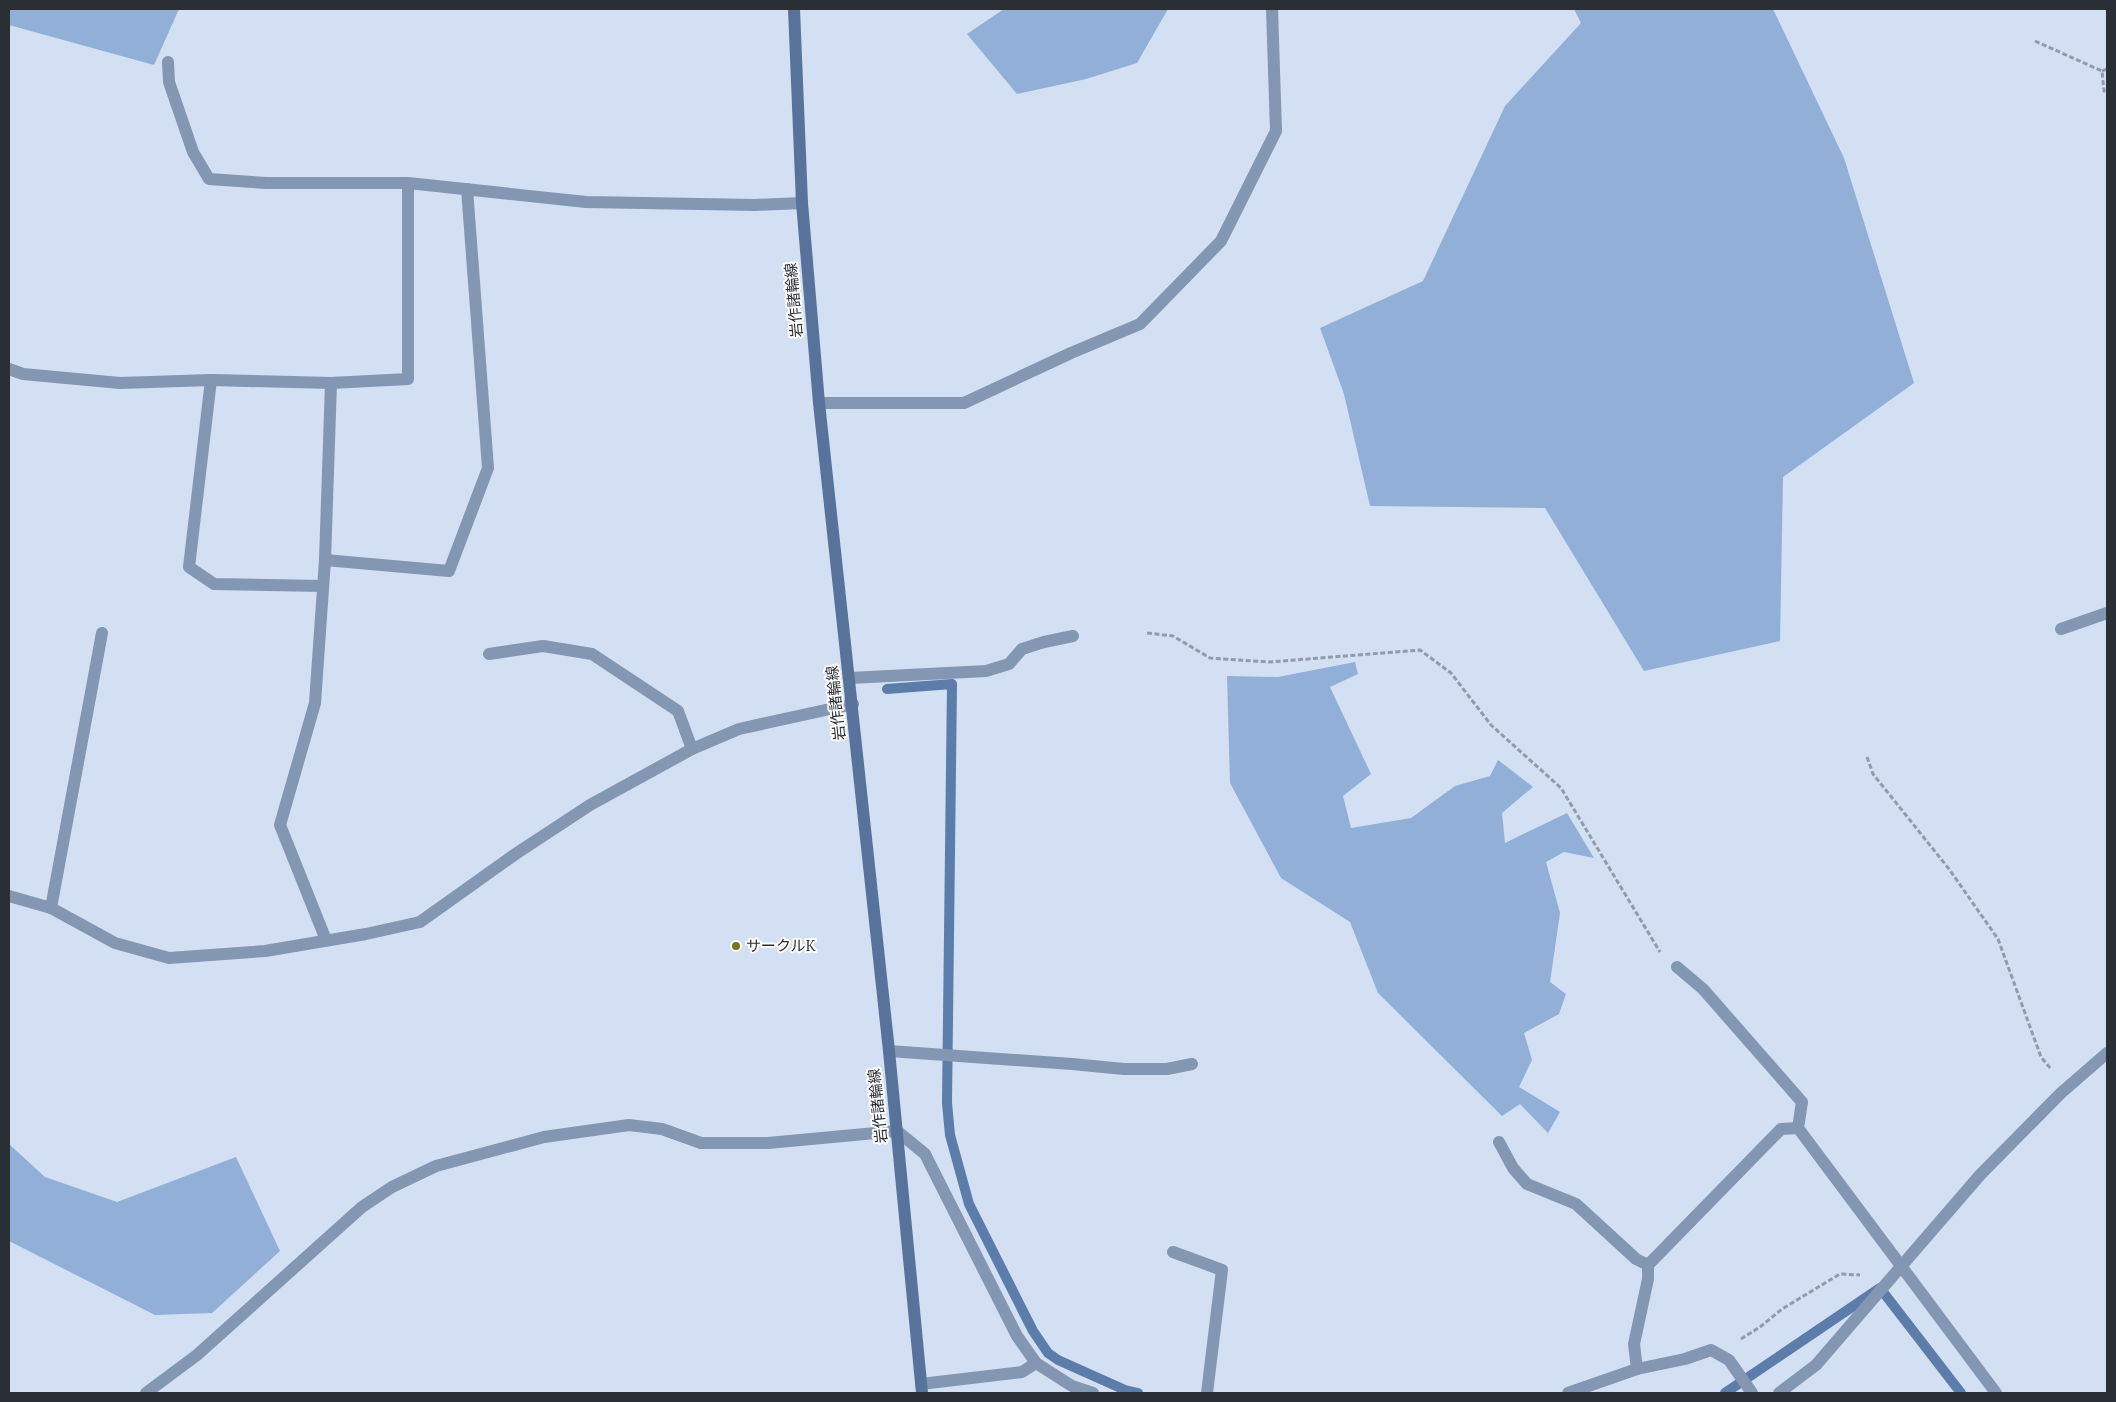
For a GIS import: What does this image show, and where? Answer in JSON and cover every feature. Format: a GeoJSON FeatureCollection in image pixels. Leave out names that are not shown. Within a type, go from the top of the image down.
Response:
{"type":"FeatureCollection","features":[{"type":"Feature","properties":{"kind":"main road","name":"岩作諸輪線"},"geometry":{"type":"LineString","coordinates":[[794,9],[802,202],[819,403],[853,704],[897,1132],[921,1389]]}},
{"type":"Feature","properties":{"kind":"street"},"geometry":{"type":"LineString","coordinates":[[819,403],[964,403],[1071,352],[1140,324],[1220,241],[1276,131],[1272,9]]}},
{"type":"Feature","properties":{"kind":"street"},"geometry":{"type":"LineString","coordinates":[[168,62],[169,82],[193,152],[209,179],[266,183],[408,183],[586,202],[755,205],[802,202]]}},
{"type":"Feature","properties":{"kind":"street"},"geometry":{"type":"LineString","coordinates":[[9,369],[23,374],[120,383],[211,380],[331,383],[408,379],[408,183]]}},
{"type":"Feature","properties":{"kind":"street"},"geometry":{"type":"LineString","coordinates":[[325,560],[449,571],[488,468],[467,189]]}},
{"type":"Feature","properties":{"kind":"street"},"geometry":{"type":"LineString","coordinates":[[211,380],[189,567],[214,584],[323,586]]}},
{"type":"Feature","properties":{"kind":"street"},"geometry":{"type":"LineString","coordinates":[[326,940],[280,825],[315,703],[325,560],[331,383]]}},
{"type":"Feature","properties":{"kind":"street"},"geometry":{"type":"LineString","coordinates":[[2061,629],[2107,613]]}},
{"type":"Feature","properties":{"kind":"street"},"geometry":{"type":"LineString","coordinates":[[50,908],[102,633]]}},
{"type":"Feature","properties":{"kind":"street"},"geometry":{"type":"LineString","coordinates":[[850,678],[986,671],[1009,664],[1022,649],[1073,636]]}},
{"type":"Feature","properties":{"kind":"street"},"geometry":{"type":"LineString","coordinates":[[489,654],[543,646],[592,654],[678,711],[692,749]]}},
{"type":"Feature","properties":{"kind":"street"},"geometry":{"type":"LineString","coordinates":[[9,896],[50,908],[115,943],[168,958],[265,951],[366,934],[420,922],[590,805],[692,749],[739,729],[853,704]]}},
{"type":"Feature","properties":{"kind":"street"},"geometry":{"type":"LineString","coordinates":[[1677,967],[1703,990],[1802,1102],[1798,1128],[1996,1393]]}},
{"type":"Feature","properties":{"kind":"street"},"geometry":{"type":"LineString","coordinates":[[889,1052],[1124,1069],[1167,1069],[1192,1064]]}},
{"type":"Feature","properties":{"kind":"street"},"geometry":{"type":"LineString","coordinates":[[1780,1393],[1816,1365],[1980,1175],[2067,1088],[2107,1053]]}},
{"type":"Feature","properties":{"kind":"street"},"geometry":{"type":"LineString","coordinates":[[146,1393],[197,1354],[362,1207],[392,1187],[436,1166],[544,1137],[629,1124],[662,1129],[701,1143],[768,1143],[897,1132],[925,1154],[1017,1336],[1036,1363],[1072,1386],[1093,1393]]}},
{"type":"Feature","properties":{"kind":"street"},"geometry":{"type":"LineString","coordinates":[[1637,1369],[1634,1344],[1648,1279],[1648,1265],[1781,1129],[1798,1128]]}},
{"type":"Feature","properties":{"kind":"street"},"geometry":{"type":"LineString","coordinates":[[1499,1142],[1513,1168],[1527,1184],[1576,1204],[1636,1259],[1648,1265]]}},
{"type":"Feature","properties":{"kind":"street"},"geometry":{"type":"LineString","coordinates":[[1173,1252],[1222,1270],[1207,1393]]}},
{"type":"Feature","properties":{"kind":"street"},"geometry":{"type":"LineString","coordinates":[[1568,1393],[1637,1369],[1685,1359],[1711,1350],[1729,1360],[1752,1393]]}},
{"type":"Feature","properties":{"kind":"street"},"geometry":{"type":"LineString","coordinates":[[921,1389],[1022,1372],[1036,1363]]}},
{"type":"Feature","properties":{"kind":"path"},"geometry":{"type":"LineString","coordinates":[[2035,41],[2102,71],[2107,69]]}},
{"type":"Feature","properties":{"kind":"path"},"geometry":{"type":"LineString","coordinates":[[2102,71],[2104,91],[2107,93]]}},
{"type":"Feature","properties":{"kind":"path"},"geometry":{"type":"LineString","coordinates":[[1147,633],[1173,636],[1210,658],[1270,662],[1420,650],[1451,673],[1491,725],[1560,788],[1658,950],[1677,967]]}},
{"type":"Feature","properties":{"kind":"path"},"geometry":{"type":"LineString","coordinates":[[1867,757],[1873,774],[1948,869],[1998,939],[2041,1058],[2067,1088]]}},
{"type":"Feature","properties":{"kind":"path"},"geometry":{"type":"LineString","coordinates":[[1721,1355],[1728,1346],[1760,1327],[1782,1309],[1840,1274],[1861,1275]]}},
{"type":"Feature","properties":{"kind":"shaded area"},"geometry":{"type":"Polygon","coordinates":[[[9,9],[179,9],[154,65],[9,25],[9,9]]]}},
{"type":"Feature","properties":{"kind":"shaded area"},"geometry":{"type":"Polygon","coordinates":[[[1004,9],[1168,9],[1137,63],[1086,79],[1017,94],[967,34],[1004,9]]]}},
{"type":"Feature","properties":{"kind":"shaded area"},"geometry":{"type":"Polygon","coordinates":[[[1574,9],[1773,9],[1844,158],[1914,383],[1783,477],[1780,641],[1644,671],[1545,508],[1370,506],[1344,394],[1320,328],[1423,281],[1505,106],[1581,23],[1574,9]]]}},
{"type":"Feature","properties":{"kind":"shaded area"},"geometry":{"type":"Polygon","coordinates":[[[1355,662],[1358,674],[1330,687],[1371,774],[1343,796],[1351,828],[1411,818],[1455,786],[1490,776],[1498,760],[1533,787],[1502,813],[1505,843],[1567,813],[1594,858],[1564,852],[1546,862],[1560,913],[1550,982],[1566,994],[1559,1014],[1524,1033],[1532,1060],[1519,1087],[1560,1112],[1548,1133],[1520,1104],[1502,1116],[1378,993],[1350,922],[1281,878],[1230,783],[1227,676],[1278,677],[1355,662]]]}},
{"type":"Feature","properties":{"kind":"shaded area"},"geometry":{"type":"Polygon","coordinates":[[[9,1144],[45,1177],[117,1202],[236,1157],[280,1251],[212,1313],[155,1315],[9,1241],[9,1144]]]}},
{"type":"Feature","properties":{"kind":"waterway"},"geometry":{"type":"LineString","coordinates":[[887,689],[952,684],[947,1103],[950,1135],[969,1204],[1033,1331],[1048,1353],[1058,1360],[1125,1390],[1138,1393]]}},
{"type":"Feature","properties":{"kind":"waterway"},"geometry":{"type":"LineString","coordinates":[[1725,1393],[1880,1288],[1961,1393]]}},
{"type":"Feature","properties":{"kind":"place","name":"サークルK"},"geometry":{"type":"Point","coordinates":[736,946]}}]}
